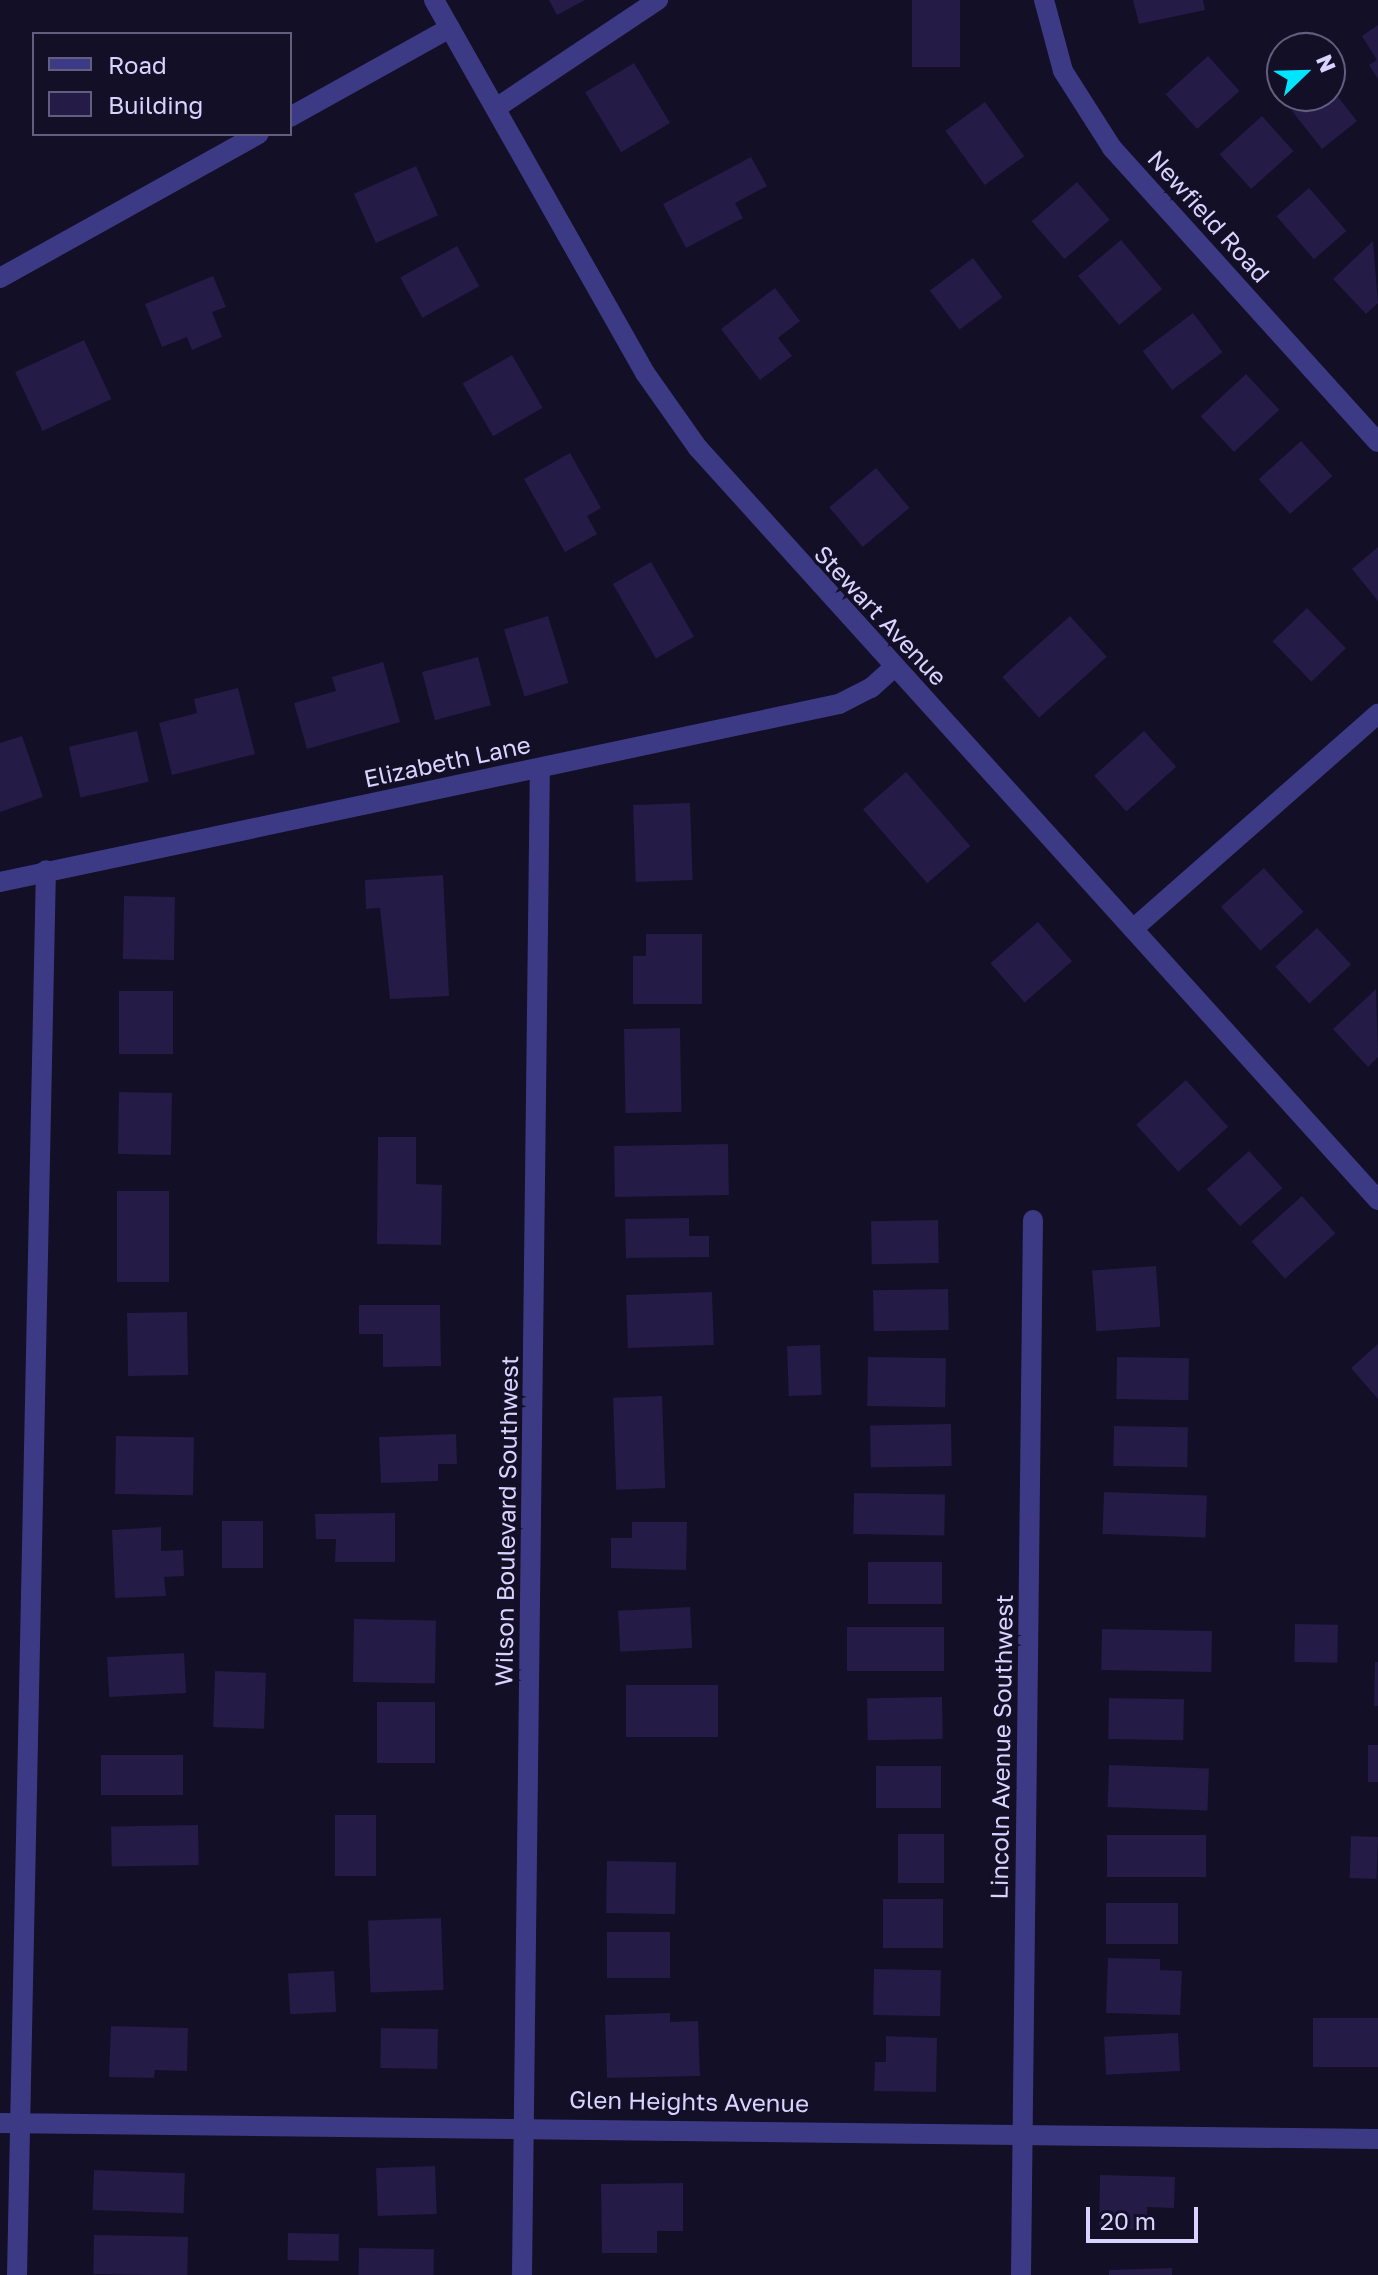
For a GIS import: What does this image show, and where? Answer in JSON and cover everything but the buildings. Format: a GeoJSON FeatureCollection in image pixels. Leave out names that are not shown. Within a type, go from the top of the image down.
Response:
{"type":"FeatureCollection","features":[{"type":"Feature","properties":{"kind":"street","name":"Stewart Avenue"},"geometry":{"type":"LineString","coordinates":[[434,0],[672,414],[894,667],[1378,1200]]}},
{"type":"Feature","properties":{"kind":"street"},"geometry":{"type":"LineString","coordinates":[[496,108],[658,0]]}},
{"type":"Feature","properties":{"kind":"street","name":"Newfield Road"},"geometry":{"type":"LineString","coordinates":[[1044,0],[1063,71],[1112,148],[1378,442]]}},
{"type":"Feature","properties":{"kind":"street"},"geometry":{"type":"LineString","coordinates":[[292,116],[450,28]]}},
{"type":"Feature","properties":{"kind":"street"},"geometry":{"type":"LineString","coordinates":[[0,278],[255,136]]}},
{"type":"Feature","properties":{"kind":"street","name":"Elizabeth Lane"},"geometry":{"type":"LineString","coordinates":[[0,882],[839,704],[871,688],[894,667]]}},
{"type":"Feature","properties":{"kind":"street"},"geometry":{"type":"LineString","coordinates":[[1133,929],[1378,714]]}},
{"type":"Feature","properties":{"kind":"street","name":"Wilson Boulevard Southwest"},"geometry":{"type":"LineString","coordinates":[[522,2275],[540,768]]}},
{"type":"Feature","properties":{"kind":"street"},"geometry":{"type":"LineString","coordinates":[[17,2275],[9,2123],[46,870]]}},
{"type":"Feature","properties":{"kind":"street","name":"Lincoln Avenue Southwest"},"geometry":{"type":"LineString","coordinates":[[1021,2275],[1033,1220]]}},
{"type":"Feature","properties":{"kind":"street","name":"Glen Heights Avenue"},"geometry":{"type":"LineString","coordinates":[[9,2123],[525,2125],[1378,2139]]}}]}
